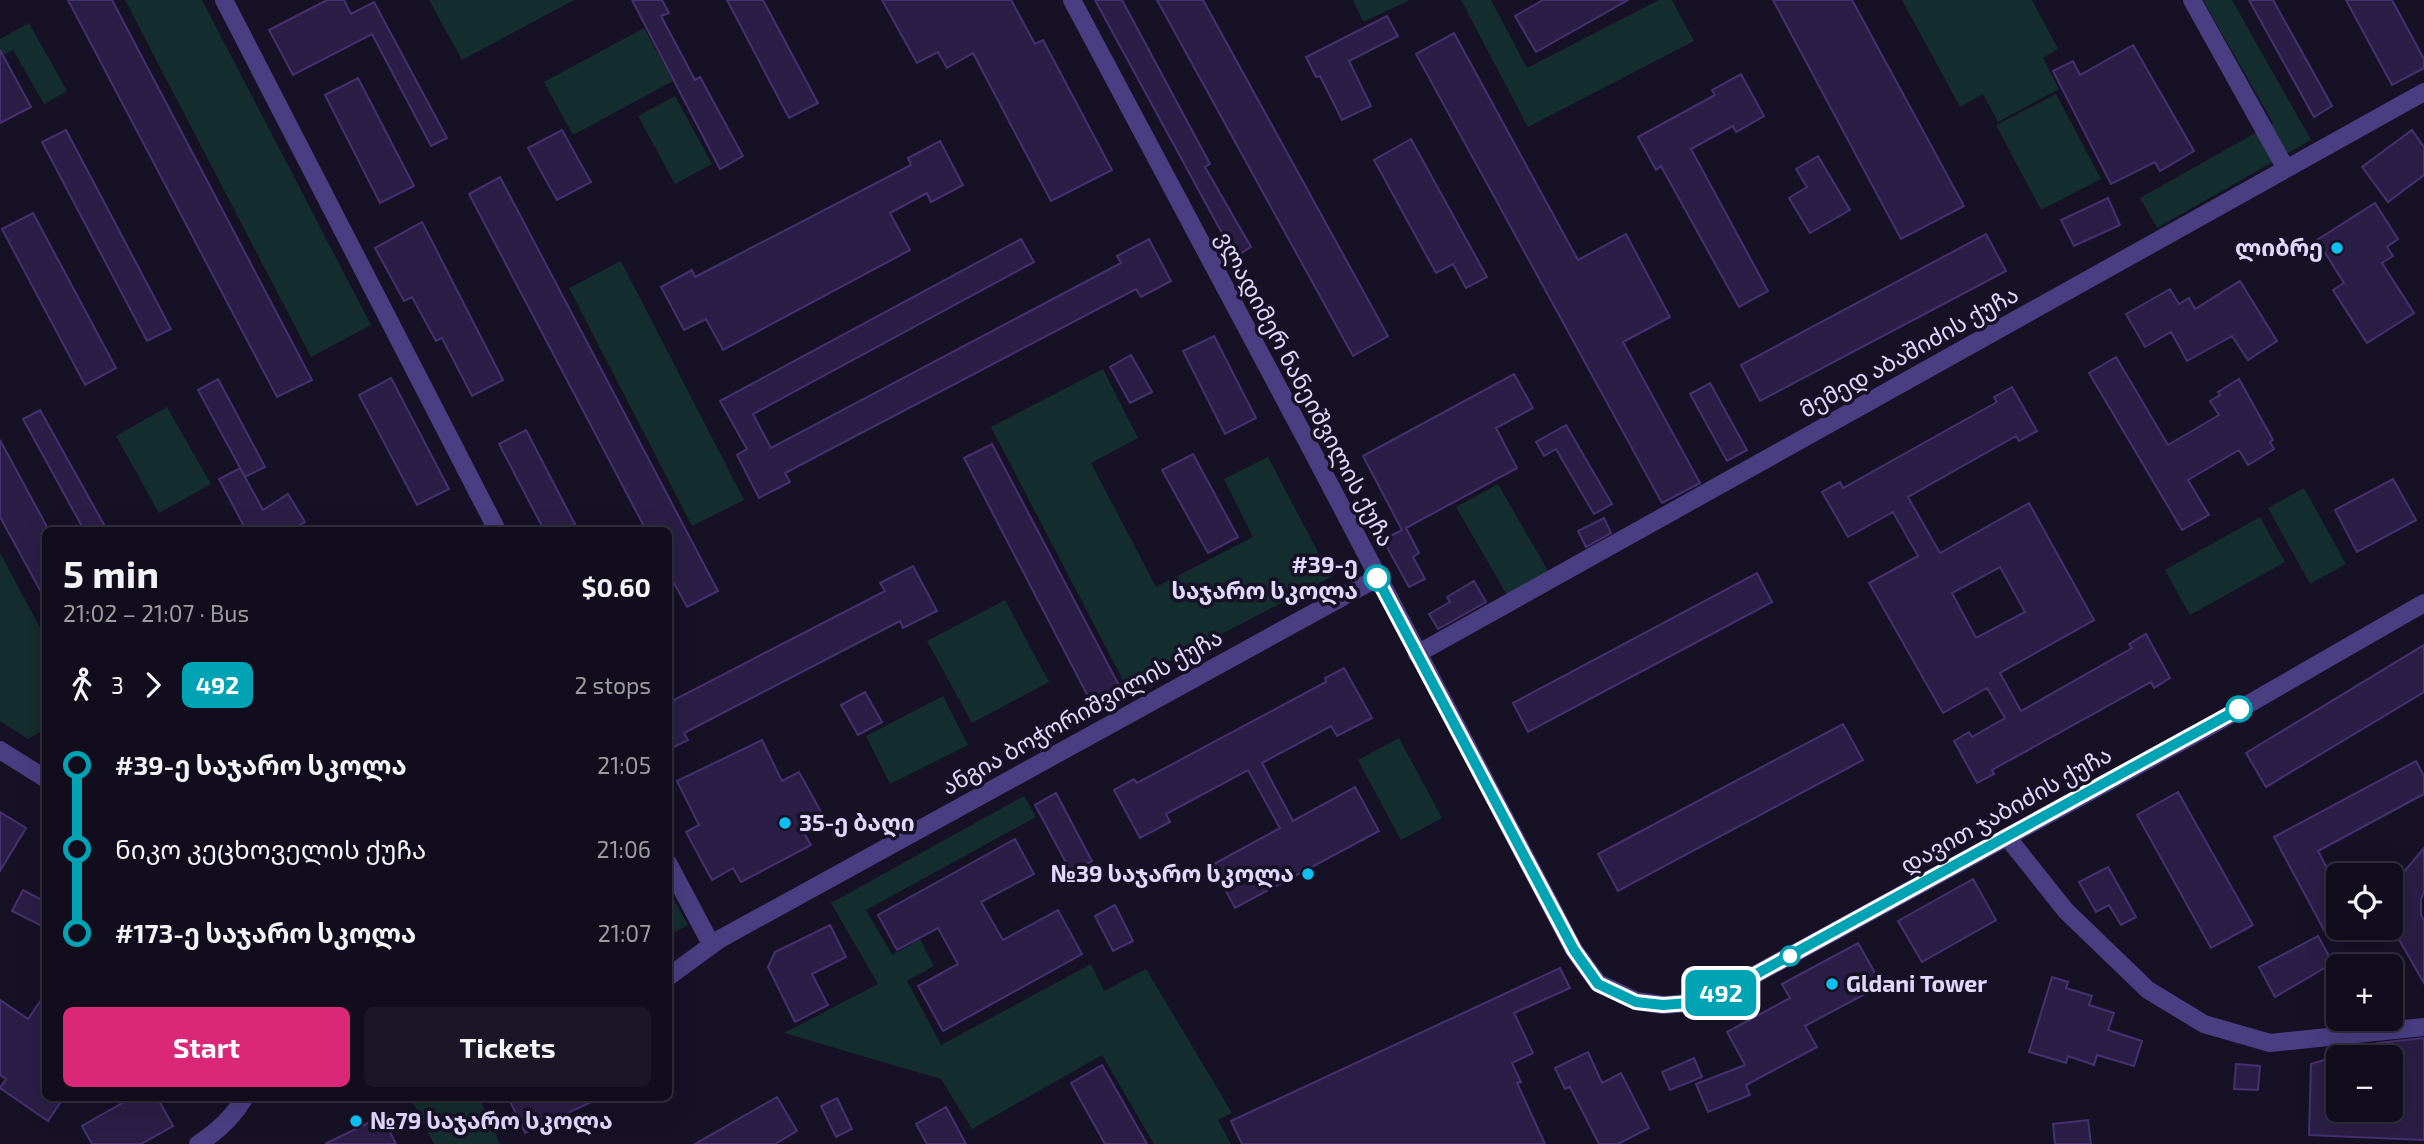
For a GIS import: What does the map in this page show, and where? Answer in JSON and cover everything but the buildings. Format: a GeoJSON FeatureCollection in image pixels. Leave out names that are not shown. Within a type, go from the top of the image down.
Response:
{"type":"FeatureCollection","features":[{"type":"Feature","properties":{"kind":"street"},"geometry":{"type":"LineString","coordinates":[[223,0],[495,527]]}},
{"type":"Feature","properties":{"kind":"street","name":"ვლადიმერ ნანეიშვილის ქუჩა"},"geometry":{"type":"LineString","coordinates":[[1072,0],[1574,950],[1598,984]]}},
{"type":"Feature","properties":{"kind":"street"},"geometry":{"type":"LineString","coordinates":[[2192,0],[2286,169]]}},
{"type":"Feature","properties":{"kind":"street","name":"მემედ აბაშიძის ქუჩა"},"geometry":{"type":"LineString","coordinates":[[1418,654],[2424,92]]}},
{"type":"Feature","properties":{"kind":"street","name":"ანგია ბოჭორიშვილის ქუჩა"},"geometry":{"type":"LineString","coordinates":[[672,974],[710,944],[1377,578]]}},
{"type":"Feature","properties":{"kind":"street","name":"დავით ჯაბიძის ქუჩა"},"geometry":{"type":"LineString","coordinates":[[1598,984],[1636,1002],[1663,1005],[1689,1003],[1718,995],[2212,725],[2424,603]]}},
{"type":"Feature","properties":{"kind":"street"},"geometry":{"type":"LineString","coordinates":[[0,750],[42,776]]}},
{"type":"Feature","properties":{"kind":"street"},"geometry":{"type":"LineString","coordinates":[[2007,837],[2066,911],[2148,990],[2204,1024],[2270,1043],[2424,1027]]}},
{"type":"Feature","properties":{"kind":"street"},"geometry":{"type":"LineString","coordinates":[[672,871],[710,944]]}},
{"type":"Feature","properties":{"kind":"street"},"geometry":{"type":"LineString","coordinates":[[198,1144],[212,1135],[237,1111],[242,1101]]}},
{"type":"Feature","properties":{"kind":"green space"},"geometry":{"type":"Polygon","coordinates":[[[125,0],[202,0],[371,325],[311,357],[125,0]]]}},
{"type":"Feature","properties":{"kind":"green space"},"geometry":{"type":"Polygon","coordinates":[[[429,0],[574,0],[462,60],[429,0]]]}},
{"type":"Feature","properties":{"kind":"green space"},"geometry":{"type":"Polygon","coordinates":[[[1353,0],[1408,0],[1408,1],[1363,22],[1353,0]]]}},
{"type":"Feature","properties":{"kind":"green space"},"geometry":{"type":"Polygon","coordinates":[[[1461,0],[1491,0],[1527,68],[1659,0],[1672,0],[1694,41],[1528,127],[1461,0]]]}},
{"type":"Feature","properties":{"kind":"green space"},"geometry":{"type":"Polygon","coordinates":[[[1902,0],[2032,0],[2058,49],[2043,58],[2059,89],[1998,122],[1983,94],[1960,107],[1902,0]]]}},
{"type":"Feature","properties":{"kind":"green space"},"geometry":{"type":"Polygon","coordinates":[[[2203,0],[2232,0],[2311,140],[2157,228],[2140,198],[2273,123],[2203,0]]]}},
{"type":"Feature","properties":{"kind":"green space"},"geometry":{"type":"Polygon","coordinates":[[[29,23],[67,91],[44,104],[13,50],[0,57],[0,39],[29,23]]]}},
{"type":"Feature","properties":{"kind":"green space"},"geometry":{"type":"Polygon","coordinates":[[[644,28],[673,81],[573,135],[544,82],[644,28]]]}},
{"type":"Feature","properties":{"kind":"green space"},"geometry":{"type":"Polygon","coordinates":[[[2056,94],[2101,179],[2041,210],[1996,125],[2056,94]]]}},
{"type":"Feature","properties":{"kind":"green space"},"geometry":{"type":"Polygon","coordinates":[[[675,96],[712,164],[675,184],[638,116],[675,96]]]}},
{"type":"Feature","properties":{"kind":"green space"},"geometry":{"type":"Polygon","coordinates":[[[621,261],[744,500],[692,526],[569,288],[621,261]]]}},
{"type":"Feature","properties":{"kind":"green space"},"geometry":{"type":"Polygon","coordinates":[[[1103,369],[1138,438],[1091,463],[1156,587],[1253,537],[1224,479],[1268,457],[1331,577],[1125,684],[991,427],[1103,369]]]}},
{"type":"Feature","properties":{"kind":"green space"},"geometry":{"type":"Polygon","coordinates":[[[167,407],[211,484],[159,513],[116,436],[167,407]]]}},
{"type":"Feature","properties":{"kind":"green space"},"geometry":{"type":"Polygon","coordinates":[[[1498,484],[1548,571],[1507,595],[1456,507],[1498,484]]]}},
{"type":"Feature","properties":{"kind":"green space"},"geometry":{"type":"Polygon","coordinates":[[[2304,488],[2346,564],[2310,584],[2268,508],[2304,488]]]}},
{"type":"Feature","properties":{"kind":"green space"},"geometry":{"type":"Polygon","coordinates":[[[2260,517],[2285,562],[2190,615],[2165,570],[2260,517]]]}},
{"type":"Feature","properties":{"kind":"green space"},"geometry":{"type":"Polygon","coordinates":[[[0,553],[42,631],[42,731],[28,739],[0,721],[0,553]]]}},
{"type":"Feature","properties":{"kind":"green space"},"geometry":{"type":"Polygon","coordinates":[[[1005,600],[1049,682],[972,723],[927,641],[1005,600]]]}},
{"type":"Feature","properties":{"kind":"green space"},"geometry":{"type":"Polygon","coordinates":[[[943,696],[968,745],[890,784],[866,736],[943,696]]]}},
{"type":"Feature","properties":{"kind":"green space"},"geometry":{"type":"Polygon","coordinates":[[[1399,738],[1442,818],[1401,840],[1358,760],[1399,738]]]}},
{"type":"Feature","properties":{"kind":"green space"},"geometry":{"type":"Polygon","coordinates":[[[1024,796],[1036,817],[866,910],[892,955],[920,939],[934,966],[907,981],[941,1045],[1091,964],[1104,991],[1146,969],[1232,1113],[1218,1120],[1231,1144],[1154,1144],[1102,1055],[972,1129],[941,1079],[784,1033],[878,984],[831,903],[1024,796]]]}},
{"type":"Feature","properties":{"kind":"green space"},"geometry":{"type":"Polygon","coordinates":[[[672,895],[688,925],[672,933],[672,895]]]}},
{"type":"Feature","properties":{"kind":"green space"},"geometry":{"type":"Polygon","coordinates":[[[412,1101],[481,1101],[500,1144],[434,1144],[412,1101]]]}},
{"type":"Feature","properties":{"kind":"bus line","name":"492"},"geometry":{"type":"LineString","coordinates":[[1377,578],[1574,950],[1598,984],[1636,1002],[1663,1005],[1689,1003],[1718,995],[2239,709]]}},
{"type":"Feature","properties":{"kind":"place","name":"ლიბრე"},"geometry":{"type":"Point","coordinates":[2337,248]}},
{"type":"Feature","properties":{"kind":"place","name":"#39-ე საჯარო სკოლა"},"geometry":{"type":"Point","coordinates":[1377,578]}},
{"type":"Feature","properties":{"kind":"place","name":"35-ე ბაღი"},"geometry":{"type":"Point","coordinates":[785,823]}},
{"type":"Feature","properties":{"kind":"place","name":"№39 საჯარო სკოლა"},"geometry":{"type":"Point","coordinates":[1308,874]}},
{"type":"Feature","properties":{"kind":"place","name":"Gldani Tower"},"geometry":{"type":"Point","coordinates":[1832,984]}},
{"type":"Feature","properties":{"kind":"place","name":"№79 საჯარო სკოლა"},"geometry":{"type":"Point","coordinates":[356,1121]}}]}
